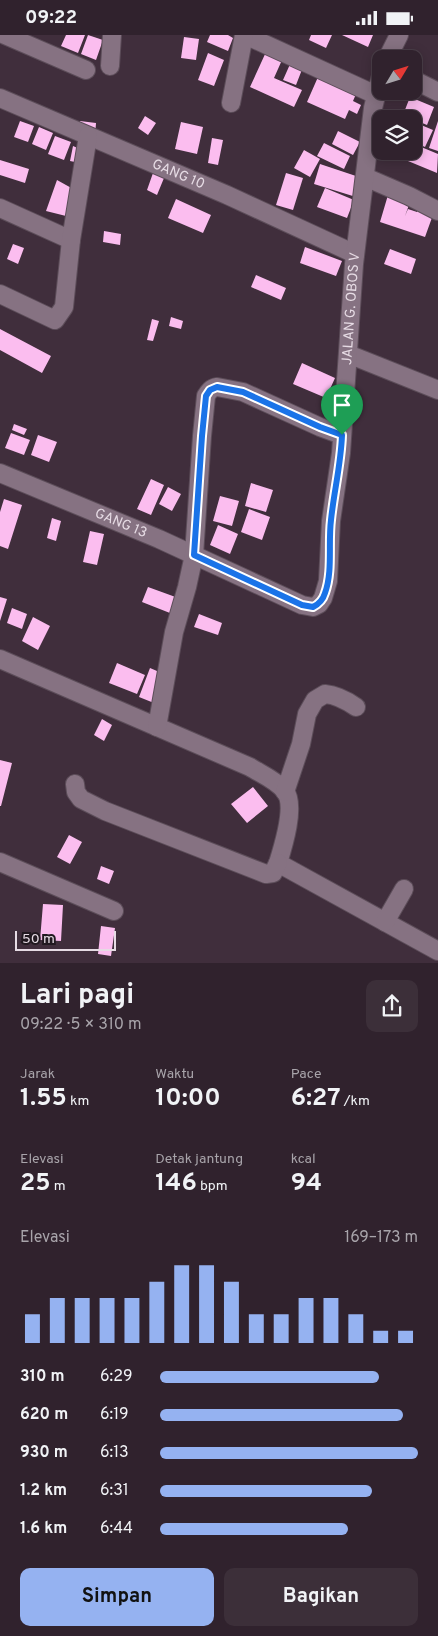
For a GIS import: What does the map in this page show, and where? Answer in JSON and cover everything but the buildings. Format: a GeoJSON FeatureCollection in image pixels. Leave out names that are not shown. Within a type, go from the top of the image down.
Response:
{"type":"FeatureCollection","features":[{"type":"Feature","properties":{"kind":"street"},"geometry":{"type":"LineString","coordinates":[[6,35],[86,70]]}},
{"type":"Feature","properties":{"kind":"street"},"geometry":{"type":"LineString","coordinates":[[110,66],[112,35]]}},
{"type":"Feature","properties":{"kind":"street"},"geometry":{"type":"LineString","coordinates":[[231,103],[245,35],[372,93]]}},
{"type":"Feature","properties":{"kind":"street"},"geometry":{"type":"LineString","coordinates":[[391,50],[398,35]]}},
{"type":"Feature","properties":{"kind":"street"},"geometry":{"type":"LineString","coordinates":[[422,84],[438,92]]}},
{"type":"Feature","properties":{"kind":"street","name":"GANG 10"},"geometry":{"type":"LineString","coordinates":[[0,98],[227,195],[355,254]]}},
{"type":"Feature","properties":{"kind":"street","name":"JALAN G. OBOS V"},"geometry":{"type":"LineString","coordinates":[[240,578],[309,607],[319,604],[323,598],[328,581],[331,521],[341,453],[355,254],[375,100]]}},
{"type":"Feature","properties":{"kind":"street"},"geometry":{"type":"LineString","coordinates":[[0,294],[55,320],[64,307],[71,240],[88,136]]}},
{"type":"Feature","properties":{"kind":"street"},"geometry":{"type":"LineString","coordinates":[[365,177],[438,211]]}},
{"type":"Feature","properties":{"kind":"street"},"geometry":{"type":"LineString","coordinates":[[0,208],[71,240]]}},
{"type":"Feature","properties":{"kind":"street"},"geometry":{"type":"LineString","coordinates":[[348,355],[438,390]]}},
{"type":"Feature","properties":{"kind":"street"},"geometry":{"type":"LineString","coordinates":[[157,727],[174,632],[188,587],[194,555],[206,396],[213,388],[222,387],[243,392],[342,435]]}},
{"type":"Feature","properties":{"kind":"street","name":"GANG 13"},"geometry":{"type":"LineString","coordinates":[[0,473],[215,564],[240,578]]}},
{"type":"Feature","properties":{"kind":"street"},"geometry":{"type":"LineString","coordinates":[[0,659],[250,767],[277,783],[286,791],[289,811],[278,863],[273,873],[266,874],[197,848],[105,811],[81,799],[76,792],[75,784]]}},
{"type":"Feature","properties":{"kind":"street"},"geometry":{"type":"LineString","coordinates":[[286,791],[301,744],[307,714],[315,700],[324,694],[332,695],[356,707]]}},
{"type":"Feature","properties":{"kind":"street"},"geometry":{"type":"LineString","coordinates":[[0,862],[114,911]]}},
{"type":"Feature","properties":{"kind":"street"},"geometry":{"type":"LineString","coordinates":[[278,863],[438,951]]}},
{"type":"Feature","properties":{"kind":"street"},"geometry":{"type":"LineString","coordinates":[[385,922],[404,889]]}},
{"type":"Feature","properties":{"kind":"route"},"geometry":{"type":"LineString","coordinates":[[222,387],[243,392],[342,435],[331,521],[328,581],[325,593],[319,604],[313,607],[302,605],[240,578],[194,555],[194,531],[202,436],[206,396],[210,390],[222,387]]}}]}
